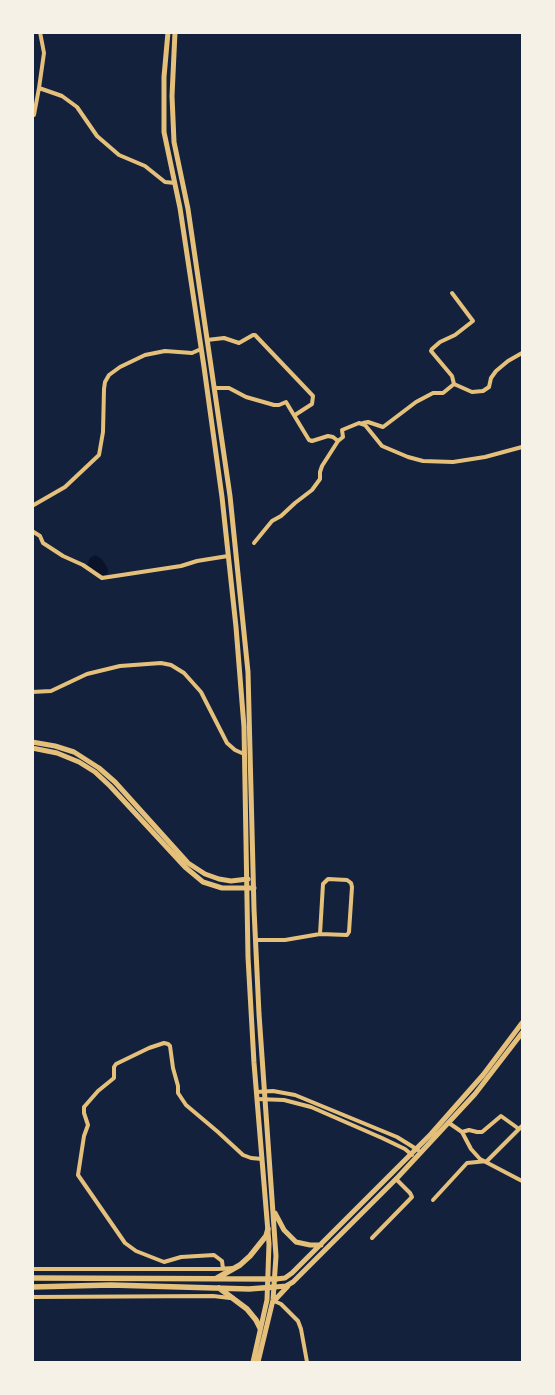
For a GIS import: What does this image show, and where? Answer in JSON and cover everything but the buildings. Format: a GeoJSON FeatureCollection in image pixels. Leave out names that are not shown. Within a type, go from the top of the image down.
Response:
{"type":"FeatureCollection","features":[{"type":"Feature","properties":{"kind":"main road"},"geometry":{"type":"LineString","coordinates":[[168,32],[164,77],[164,132],[175,184],[201,349],[221,487],[237,635],[244,754],[248,957],[256,1092],[268,1229],[267,1300],[253,1362]]}},
{"type":"Feature","properties":{"kind":"main road"},"geometry":{"type":"LineString","coordinates":[[175,32],[172,96],[174,142],[186,200],[230,496],[247,662],[251,726],[256,940],[264,1091],[276,1256],[273,1303],[258,1362]]}},
{"type":"Feature","properties":{"kind":"main road"},"geometry":{"type":"LineString","coordinates":[[32,742],[56,746],[74,752],[90,761],[115,782],[188,863],[205,874],[231,881],[254,880]]}},
{"type":"Feature","properties":{"kind":"main road"},"geometry":{"type":"LineString","coordinates":[[32,748],[57,753],[79,762],[95,772],[185,867],[203,882],[222,888],[254,888]]}},
{"type":"Feature","properties":{"kind":"main road"},"geometry":{"type":"LineString","coordinates":[[32,1278],[281,1279],[288,1276],[431,1134],[476,1084],[522,1023]]}},
{"type":"Feature","properties":{"kind":"main road"},"geometry":{"type":"LineString","coordinates":[[273,1303],[421,1154],[484,1083],[522,1033]]}},
{"type":"Feature","properties":{"kind":"main road"},"geometry":{"type":"LineString","coordinates":[[273,1204],[281,1226],[290,1237],[296,1242],[305,1245],[321,1245]]}},
{"type":"Feature","properties":{"kind":"main road"},"geometry":{"type":"LineString","coordinates":[[217,1278],[245,1261],[266,1236],[268,1229]]}},
{"type":"Feature","properties":{"kind":"main road"},"geometry":{"type":"LineString","coordinates":[[32,1287],[125,1285],[248,1289],[286,1286],[290,1284]]}},
{"type":"Feature","properties":{"kind":"main road"},"geometry":{"type":"LineString","coordinates":[[217,1287],[238,1301],[253,1315],[260,1328]]}},
{"type":"Feature","properties":{"kind":"street"},"geometry":{"type":"LineString","coordinates":[[34,115],[44,52],[40,32]]}},
{"type":"Feature","properties":{"kind":"street"},"geometry":{"type":"LineString","coordinates":[[39,88],[62,96],[77,107],[101,140],[119,155],[145,166],[165,182],[175,184]]}},
{"type":"Feature","properties":{"kind":"street"},"geometry":{"type":"LineString","coordinates":[[452,293],[472,321],[454,335],[440,342],[431,351],[450,373],[454,384],[472,392],[483,392],[490,385],[491,378],[496,371],[508,361],[522,354]]}},
{"type":"Feature","properties":{"kind":"street"},"geometry":{"type":"LineString","coordinates":[[207,340],[224,338],[240,342],[255,335],[313,396],[312,404],[295,415]]}},
{"type":"Feature","properties":{"kind":"street"},"geometry":{"type":"LineString","coordinates":[[32,506],[65,487],[99,455],[103,432],[104,389],[109,375],[120,367],[145,355],[165,351],[192,353],[201,349]]}},
{"type":"Feature","properties":{"kind":"street"},"geometry":{"type":"LineString","coordinates":[[254,544],[272,521],[281,516],[312,490],[320,479],[321,469],[338,441],[343,437],[343,429],[368,422],[383,427],[416,402],[433,393],[443,393],[454,384]]}},
{"type":"Feature","properties":{"kind":"street"},"geometry":{"type":"LineString","coordinates":[[215,388],[229,388],[246,397],[274,405],[286,402],[311,441],[328,436],[338,441]]}},
{"type":"Feature","properties":{"kind":"street"},"geometry":{"type":"LineString","coordinates":[[363,423],[370,429],[382,446],[408,458],[423,461],[453,462],[485,457],[522,447]]}},
{"type":"Feature","properties":{"kind":"street"},"geometry":{"type":"LineString","coordinates":[[32,531],[40,536],[43,543],[102,578],[181,566],[197,561],[228,556]]}},
{"type":"Feature","properties":{"kind":"street"},"geometry":{"type":"LineString","coordinates":[[32,692],[51,690],[87,674],[120,666],[161,662],[171,665],[184,673],[201,692],[228,743],[235,750],[244,754]]}},
{"type":"Feature","properties":{"kind":"street"},"geometry":{"type":"LineString","coordinates":[[256,940],[285,940],[320,934],[342,936],[348,934],[352,887],[347,880],[328,879],[323,884],[320,934]]}},
{"type":"Feature","properties":{"kind":"street"},"geometry":{"type":"LineString","coordinates":[[223,1269],[222,1261],[214,1255],[181,1257],[164,1262],[136,1251],[125,1243],[78,1175],[84,1136],[88,1125],[84,1107],[98,1091],[114,1078],[114,1067],[116,1064],[149,1048],[164,1043],[168,1044],[170,1046],[178,1093],[186,1105],[242,1155],[262,1159]]}},
{"type":"Feature","properties":{"kind":"street"},"geometry":{"type":"LineString","coordinates":[[256,1092],[283,1092],[302,1097],[392,1135],[415,1148],[421,1154]]}},
{"type":"Feature","properties":{"kind":"street"},"geometry":{"type":"LineString","coordinates":[[257,1099],[284,1100],[310,1107],[382,1138],[416,1159]]}},
{"type":"Feature","properties":{"kind":"street"},"geometry":{"type":"LineString","coordinates":[[433,1200],[467,1163],[489,1159],[521,1128],[502,1116],[482,1132],[469,1130],[462,1132]]}},
{"type":"Feature","properties":{"kind":"street"},"geometry":{"type":"LineString","coordinates":[[449,1122],[462,1132],[471,1150],[483,1161],[522,1181]]}},
{"type":"Feature","properties":{"kind":"street"},"geometry":{"type":"LineString","coordinates":[[372,1238],[412,1197],[396,1179]]}},
{"type":"Feature","properties":{"kind":"street"},"geometry":{"type":"LineString","coordinates":[[32,1269],[235,1268]]}},
{"type":"Feature","properties":{"kind":"street"},"geometry":{"type":"LineString","coordinates":[[32,1297],[213,1296],[226,1297],[238,1301]]}},
{"type":"Feature","properties":{"kind":"street"},"geometry":{"type":"LineString","coordinates":[[273,1303],[286,1308],[298,1321],[307,1362]]}},
{"type":"Feature","properties":{"kind":"water"},"geometry":{"type":"Polygon","coordinates":[[[95,555],[102,559],[108,569],[106,576],[99,574],[87,565],[90,558],[95,555]]]}}]}
